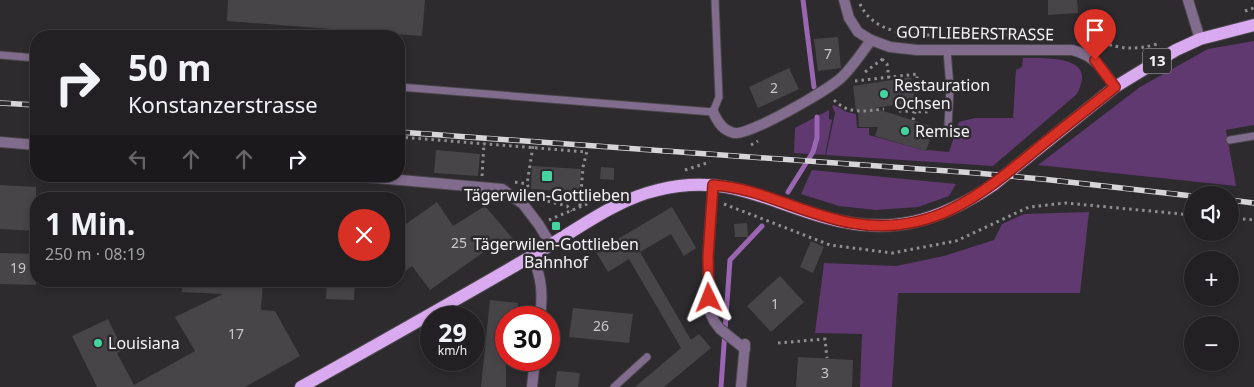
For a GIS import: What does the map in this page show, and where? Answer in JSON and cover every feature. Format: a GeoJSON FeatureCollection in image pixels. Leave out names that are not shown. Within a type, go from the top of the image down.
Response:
{"type":"FeatureCollection","features":[{"type":"Feature","properties":{"kind":"main road","name":"13"},"geometry":{"type":"LineString","coordinates":[[301,387],[532,256],[620,203],[639,195],[676,186],[713,185],[735,188],[828,218],[879,226],[904,224],[928,219],[950,211],[993,185],[1115,87],[1176,50],[1200,39],[1254,25]]}},
{"type":"Feature","properties":{"kind":"street","name":"GOTTLIEBERSTRASSE"},"geometry":{"type":"LineString","coordinates":[[844,0],[849,18],[858,32],[871,40],[890,47],[917,50],[1062,50],[1080,52],[1089,56]]}},
{"type":"Feature","properties":{"kind":"street"},"geometry":{"type":"LineString","coordinates":[[1188,0],[1200,39]]}},
{"type":"Feature","properties":{"kind":"street"},"geometry":{"type":"LineString","coordinates":[[713,112],[722,128],[735,133],[751,130],[824,90],[841,78],[855,63],[871,40]]}},
{"type":"Feature","properties":{"kind":"street"},"geometry":{"type":"LineString","coordinates":[[1089,56],[1100,65],[1115,87]]}},
{"type":"Feature","properties":{"kind":"street"},"geometry":{"type":"LineString","coordinates":[[0,142],[30,144]]}},
{"type":"Feature","properties":{"kind":"street"},"geometry":{"type":"LineString","coordinates":[[405,181],[502,190],[523,204],[551,245]]}},
{"type":"Feature","properties":{"kind":"street"},"geometry":{"type":"LineString","coordinates":[[713,185],[708,257],[709,310],[720,328],[731,338],[745,346],[741,387]]}},
{"type":"Feature","properties":{"kind":"street"},"geometry":{"type":"LineString","coordinates":[[532,256],[540,279],[541,306]]}},
{"type":"Feature","properties":{"kind":"street"},"geometry":{"type":"LineString","coordinates":[[532,387],[534,371]]}},
{"type":"Feature","properties":{"kind":"lane"},"geometry":{"type":"LineString","coordinates":[[405,87],[713,112],[719,97],[715,0]]}},
{"type":"Feature","properties":{"kind":"lane"},"geometry":{"type":"LineString","coordinates":[[1089,56],[1093,40]]}},
{"type":"Feature","properties":{"kind":"lane"},"geometry":{"type":"LineString","coordinates":[[947,50],[950,88],[948,126]]}},
{"type":"Feature","properties":{"kind":"lane"},"geometry":{"type":"LineString","coordinates":[[0,55],[30,58]]}},
{"type":"Feature","properties":{"kind":"lane"},"geometry":{"type":"LineString","coordinates":[[1230,140],[1254,136]]}},
{"type":"Feature","properties":{"kind":"lane"},"geometry":{"type":"LineString","coordinates":[[614,387],[647,357]]}},
{"type":"Feature","properties":{"kind":"path"},"geometry":{"type":"LineString","coordinates":[[858,0],[864,13],[881,26],[896,33],[917,35],[952,34]]}},
{"type":"Feature","properties":{"kind":"path"},"geometry":{"type":"LineString","coordinates":[[1238,14],[1254,8]]}},
{"type":"Feature","properties":{"kind":"path"},"geometry":{"type":"LineString","coordinates":[[1093,40],[1125,49],[1143,48],[1162,42]]}},
{"type":"Feature","properties":{"kind":"path"},"geometry":{"type":"LineString","coordinates":[[882,59],[887,64],[889,78]]}},
{"type":"Feature","properties":{"kind":"path"},"geometry":{"type":"LineString","coordinates":[[851,82],[917,74],[917,78]]}},
{"type":"Feature","properties":{"kind":"path"},"geometry":{"type":"LineString","coordinates":[[834,100],[847,110],[857,112],[884,109]]}},
{"type":"Feature","properties":{"kind":"path"},"geometry":{"type":"LineString","coordinates":[[899,111],[930,112]]}},
{"type":"Feature","properties":{"kind":"path"},"geometry":{"type":"LineString","coordinates":[[914,120],[915,112]]}},
{"type":"Feature","properties":{"kind":"path"},"geometry":{"type":"LineString","coordinates":[[405,138],[588,151],[583,166],[580,207]]}},
{"type":"Feature","properties":{"kind":"path"},"geometry":{"type":"LineString","coordinates":[[484,143],[482,176],[484,178]]}},
{"type":"Feature","properties":{"kind":"path"},"geometry":{"type":"LineString","coordinates":[[532,147],[527,184],[530,192],[535,198],[567,206],[572,211],[539,225]]}},
{"type":"Feature","properties":{"kind":"path"},"geometry":{"type":"LineString","coordinates":[[510,182],[527,184]]}},
{"type":"Feature","properties":{"kind":"path"},"geometry":{"type":"LineString","coordinates":[[712,199],[830,245],[892,254],[956,241],[1029,207],[1066,203],[1184,213]]}},
{"type":"Feature","properties":{"kind":"path"},"geometry":{"type":"LineString","coordinates":[[1239,219],[1254,220]]}},
{"type":"Feature","properties":{"kind":"path"},"geometry":{"type":"LineString","coordinates":[[778,343],[825,339],[827,358]]}},
{"type":"Feature","properties":{"kind":"shaded area"},"geometry":{"type":"Polygon","coordinates":[[[1254,41],[1254,125],[1226,130],[1236,186],[1038,165],[1140,87],[1208,49],[1254,41]]]}},
{"type":"Feature","properties":{"kind":"shaded area"},"geometry":{"type":"Polygon","coordinates":[[[1023,58],[1046,58],[1072,63],[1081,72],[1081,83],[1077,94],[993,166],[826,155],[835,113],[832,106],[834,105],[847,112],[856,114],[857,128],[869,128],[869,135],[926,151],[949,152],[959,122],[975,118],[1013,118],[1016,70],[1022,67],[1023,58]]]}},
{"type":"Feature","properties":{"kind":"shaded area"},"geometry":{"type":"Polygon","coordinates":[[[829,110],[829,119],[832,120],[825,155],[794,153],[795,128],[829,110]]]}},
{"type":"Feature","properties":{"kind":"shaded area"},"geometry":{"type":"Polygon","coordinates":[[[812,170],[956,184],[949,196],[918,207],[876,210],[839,206],[801,194],[812,170]]]}},
{"type":"Feature","properties":{"kind":"shaded area"},"geometry":{"type":"Polygon","coordinates":[[[1089,212],[1080,293],[898,293],[892,387],[860,387],[862,334],[815,333],[824,263],[896,266],[944,256],[994,240],[1002,224],[1024,214],[1089,212]]]}},
{"type":"Feature","properties":{"kind":"building"},"geometry":{"type":"Polygon","coordinates":[[[228,0],[425,0],[422,36],[405,35],[405,30],[344,30],[227,21],[228,0]]]}},
{"type":"Feature","properties":{"kind":"building"},"geometry":{"type":"Polygon","coordinates":[[[1048,0],[1077,0],[1078,13],[1048,15],[1048,0]]]}},
{"type":"Feature","properties":{"kind":"building"},"geometry":{"type":"Polygon","coordinates":[[[838,37],[841,68],[818,71],[814,39],[838,37]]]}},
{"type":"Feature","properties":{"kind":"building"},"geometry":{"type":"Polygon","coordinates":[[[789,68],[799,89],[758,108],[749,87],[789,68]]]}},
{"type":"Feature","properties":{"kind":"building"},"geometry":{"type":"Polygon","coordinates":[[[911,77],[915,102],[874,108],[934,127],[926,151],[875,136],[878,127],[859,127],[853,86],[911,77]]]}},
{"type":"Feature","properties":{"kind":"building"},"geometry":{"type":"Polygon","coordinates":[[[436,150],[480,154],[478,176],[434,173],[436,150]]]}},
{"type":"Feature","properties":{"kind":"building"},"geometry":{"type":"Polygon","coordinates":[[[532,166],[581,169],[579,198],[559,196],[559,191],[531,189],[532,166]]]}},
{"type":"Feature","properties":{"kind":"building"},"geometry":{"type":"Polygon","coordinates":[[[601,167],[614,168],[614,180],[600,179],[601,167]]]}},
{"type":"Feature","properties":{"kind":"building"},"geometry":{"type":"Polygon","coordinates":[[[0,185],[36,187],[36,192],[30,192],[30,231],[0,229],[0,185]]]}},
{"type":"Feature","properties":{"kind":"building"},"geometry":{"type":"Polygon","coordinates":[[[437,202],[453,226],[485,206],[514,240],[493,255],[488,249],[430,290],[412,266],[405,271],[405,225],[437,202]]]}},
{"type":"Feature","properties":{"kind":"building"},"geometry":{"type":"Polygon","coordinates":[[[672,207],[696,248],[684,256],[671,234],[640,252],[691,340],[699,334],[711,348],[664,387],[635,387],[681,348],[629,259],[608,272],[596,252],[672,207]]]}},
{"type":"Feature","properties":{"kind":"building"},"geometry":{"type":"Polygon","coordinates":[[[747,223],[748,237],[735,237],[734,224],[747,223]]]}},
{"type":"Feature","properties":{"kind":"building"},"geometry":{"type":"Polygon","coordinates":[[[811,241],[824,247],[813,273],[800,267],[811,241]]]}},
{"type":"Feature","properties":{"kind":"building"},"geometry":{"type":"Polygon","coordinates":[[[0,253],[30,254],[30,285],[0,284],[0,253]]]}},
{"type":"Feature","properties":{"kind":"building"},"geometry":{"type":"Polygon","coordinates":[[[780,276],[804,302],[771,332],[747,306],[780,276]]]}},
{"type":"Feature","properties":{"kind":"building"},"geometry":{"type":"Polygon","coordinates":[[[182,287],[263,287],[261,310],[275,311],[300,356],[245,387],[97,387],[72,336],[108,319],[123,350],[117,353],[134,385],[195,351],[175,317],[223,294],[182,292],[182,287]]]}},
{"type":"Feature","properties":{"kind":"building"},"geometry":{"type":"Polygon","coordinates":[[[327,287],[355,287],[354,300],[326,299],[327,287]]]}},
{"type":"Feature","properties":{"kind":"building"},"geometry":{"type":"Polygon","coordinates":[[[490,300],[518,303],[518,306],[495,306],[495,371],[506,371],[506,387],[481,387],[483,371],[485,371],[485,348],[490,300]]]}},
{"type":"Feature","properties":{"kind":"building"},"geometry":{"type":"Polygon","coordinates":[[[573,308],[633,314],[629,343],[569,337],[573,308]]]}},
{"type":"Feature","properties":{"kind":"building"},"geometry":{"type":"Polygon","coordinates":[[[798,357],[853,360],[852,387],[796,387],[798,357]]]}},
{"type":"Feature","properties":{"kind":"building"},"geometry":{"type":"Polygon","coordinates":[[[557,371],[580,373],[578,387],[555,387],[557,371]]]}},
{"type":"Feature","properties":{"kind":"waterway"},"geometry":{"type":"LineString","coordinates":[[803,0],[814,87]]}},
{"type":"Feature","properties":{"kind":"waterway"},"geometry":{"type":"LineString","coordinates":[[788,192],[813,152],[817,138],[817,117]]}},
{"type":"Feature","properties":{"kind":"waterway"},"geometry":{"type":"LineString","coordinates":[[721,387],[730,260],[762,226]]}},
{"type":"Feature","properties":{"kind":"railway"},"geometry":{"type":"LineString","coordinates":[[0,103],[30,105]]}},
{"type":"Feature","properties":{"kind":"railway"},"geometry":{"type":"LineString","coordinates":[[405,132],[976,173],[1184,195]]}},
{"type":"Feature","properties":{"kind":"railway"},"geometry":{"type":"LineString","coordinates":[[1239,201],[1254,203]]}},
{"type":"Feature","properties":{"kind":"place","name":"Restauration Ochsen"},"geometry":{"type":"Point","coordinates":[884,94]}},
{"type":"Feature","properties":{"kind":"place","name":"Remise"},"geometry":{"type":"Point","coordinates":[905,131]}},
{"type":"Feature","properties":{"kind":"place","name":"Tägerwilen-Gottlieben"},"geometry":{"type":"Point","coordinates":[547,176]}},
{"type":"Feature","properties":{"kind":"place","name":"Tägerwilen-Gottlieben Bahnhof"},"geometry":{"type":"Point","coordinates":[556,226]}},
{"type":"Feature","properties":{"kind":"place","name":"Louisiana"},"geometry":{"type":"Point","coordinates":[98,343]}},
{"type":"Feature","properties":{"kind":"route"},"geometry":{"type":"LineString","coordinates":[[709,298],[708,257],[713,185],[746,190],[828,218],[853,223],[879,226],[904,224],[928,219],[962,205],[993,185],[1115,87],[1095,60]]}}]}
